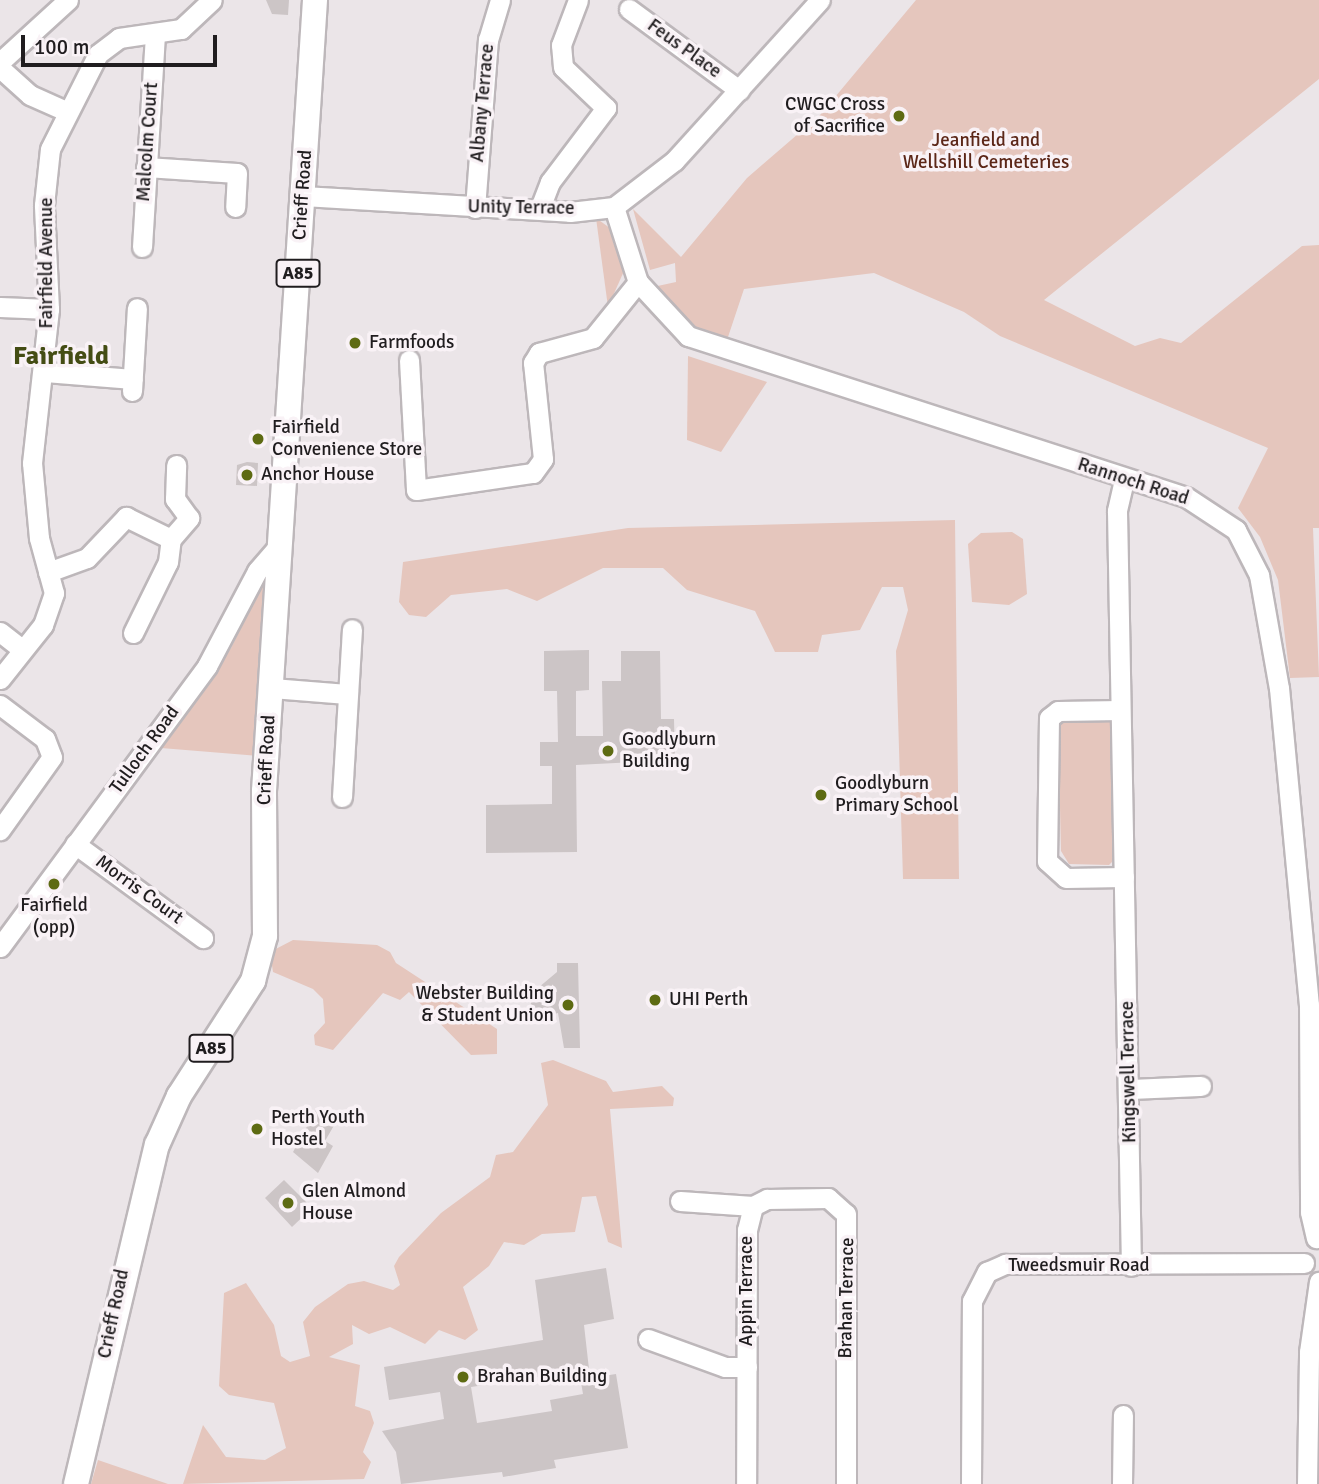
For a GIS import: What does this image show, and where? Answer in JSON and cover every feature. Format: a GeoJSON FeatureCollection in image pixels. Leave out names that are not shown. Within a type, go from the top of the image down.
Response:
{"type":"FeatureCollection","features":[{"type":"Feature","properties":{"kind":"main road","name":"Crieff Road"},"geometry":{"type":"LineString","coordinates":[[76,1484],[157,1145],[179,1096],[237,1011],[261,955],[278,547],[315,0]]}},
{"type":"Feature","properties":{"kind":"street"},"geometry":{"type":"LineString","coordinates":[[66,111],[30,95],[0,65],[68,0]]}},
{"type":"Feature","properties":{"kind":"street","name":"Fairfield Avenue"},"geometry":{"type":"LineString","coordinates":[[0,679],[47,614],[54,593],[48,572],[32,463],[45,372],[49,309],[44,205],[50,149],[66,111],[98,54],[119,38],[155,36],[181,29],[212,0]]}},
{"type":"Feature","properties":{"kind":"street","name":"Albany Terrace"},"geometry":{"type":"LineString","coordinates":[[475,208],[488,40],[500,0]]}},
{"type":"Feature","properties":{"kind":"street"},"geometry":{"type":"LineString","coordinates":[[540,208],[550,182],[606,108],[563,67],[561,45],[578,0]]}},
{"type":"Feature","properties":{"kind":"street"},"geometry":{"type":"LineString","coordinates":[[614,207],[674,161],[820,0]]}},
{"type":"Feature","properties":{"kind":"street","name":"Feus Place"},"geometry":{"type":"LineString","coordinates":[[629,9],[739,90]]}},
{"type":"Feature","properties":{"kind":"street","name":"Malcolm Court"},"geometry":{"type":"LineString","coordinates":[[142,247],[155,36]]}},
{"type":"Feature","properties":{"kind":"street"},"geometry":{"type":"LineString","coordinates":[[146,167],[237,173],[235,207]]}},
{"type":"Feature","properties":{"kind":"street","name":"Unity Terrace"},"geometry":{"type":"LineString","coordinates":[[303,196],[475,208],[614,207]]}},
{"type":"Feature","properties":{"kind":"street","name":"Rannoch Road"},"geometry":{"type":"LineString","coordinates":[[614,207],[638,282],[688,336],[720,350],[1124,480],[1211,512],[1236,530],[1259,575],[1279,688],[1309,1005],[1310,1212],[1317,1238],[1305,1248],[1304,1263]]}},
{"type":"Feature","properties":{"kind":"street"},"geometry":{"type":"LineString","coordinates":[[409,360],[416,490],[533,473],[542,459],[533,363],[538,353],[593,338],[638,282]]}},
{"type":"Feature","properties":{"kind":"street"},"geometry":{"type":"LineString","coordinates":[[0,307],[49,309]]}},
{"type":"Feature","properties":{"kind":"street"},"geometry":{"type":"LineString","coordinates":[[45,372],[133,385],[137,308]]}},
{"type":"Feature","properties":{"kind":"street"},"geometry":{"type":"LineString","coordinates":[[133,633],[168,562],[171,539],[190,518],[175,499],[176,465]]}},
{"type":"Feature","properties":{"kind":"street","name":"Kingswell Terrace"},"geometry":{"type":"LineString","coordinates":[[1124,480],[1117,511],[1131,1266]]}},
{"type":"Feature","properties":{"kind":"street"},"geometry":{"type":"LineString","coordinates":[[48,572],[87,558],[125,517],[171,539]]}},
{"type":"Feature","properties":{"kind":"street","name":"Tulloch Road"},"geometry":{"type":"LineString","coordinates":[[2,939],[207,666],[257,570],[278,547]]}},
{"type":"Feature","properties":{"kind":"street"},"geometry":{"type":"LineString","coordinates":[[342,797],[352,629]]}},
{"type":"Feature","properties":{"kind":"street"},"geometry":{"type":"LineString","coordinates":[[0,632],[22,649]]}},
{"type":"Feature","properties":{"kind":"street"},"geometry":{"type":"LineString","coordinates":[[272,688],[347,694]]}},
{"type":"Feature","properties":{"kind":"street"},"geometry":{"type":"LineString","coordinates":[[0,705],[45,739],[52,757],[0,830]]}},
{"type":"Feature","properties":{"kind":"street"},"geometry":{"type":"LineString","coordinates":[[1120,710],[1058,711],[1049,718],[1047,848],[1053,872],[1066,878],[1124,877]]}},
{"type":"Feature","properties":{"kind":"street","name":"Morris Court"},"geometry":{"type":"LineString","coordinates":[[75,844],[203,938]]}},
{"type":"Feature","properties":{"kind":"street"},"geometry":{"type":"LineString","coordinates":[[1129,1089],[1201,1086]]}},
{"type":"Feature","properties":{"kind":"street","name":"Brahan Terrace"},"geometry":{"type":"LineString","coordinates":[[753,1206],[768,1199],[828,1198],[846,1214],[846,1484]]}},
{"type":"Feature","properties":{"kind":"street"},"geometry":{"type":"LineString","coordinates":[[680,1201],[753,1206]]}},
{"type":"Feature","properties":{"kind":"street","name":"Appin Terrace"},"geometry":{"type":"LineString","coordinates":[[746,1484],[747,1230],[753,1206]]}},
{"type":"Feature","properties":{"kind":"street"},"geometry":{"type":"LineString","coordinates":[[1304,1263],[1319,1276]]}},
{"type":"Feature","properties":{"kind":"street","name":"Tweedsmuir Road"},"geometry":{"type":"LineString","coordinates":[[971,1484],[972,1301],[988,1272],[1005,1264],[1131,1266],[1304,1263]]}},
{"type":"Feature","properties":{"kind":"street"},"geometry":{"type":"LineString","coordinates":[[1307,1484],[1309,1352],[1319,1282]]}},
{"type":"Feature","properties":{"kind":"street"},"geometry":{"type":"LineString","coordinates":[[670,1327],[673,1348]]}},
{"type":"Feature","properties":{"kind":"street","name":"Appin Terrace"},"geometry":{"type":"LineString","coordinates":[[648,1339],[747,1367]]}},
{"type":"Feature","properties":{"kind":"street"},"geometry":{"type":"LineString","coordinates":[[1122,1484],[1123,1416]]}},
{"type":"Feature","properties":{"kind":"green space","name":"Jeanfield and Wellshill Cemeteries"},"geometry":{"type":"Polygon","coordinates":[[[916,0],[1319,0],[1319,79],[1044,300],[1135,346],[1160,338],[1181,343],[1302,246],[1319,245],[1319,528],[1313,528],[1319,677],[1290,678],[1278,580],[1260,537],[1238,508],[1268,448],[1000,336],[964,312],[874,273],[744,289],[726,343],[685,322],[653,287],[676,282],[675,263],[650,270],[633,209],[681,257],[747,178],[820,115],[916,0]]]}},
{"type":"Feature","properties":{"kind":"green space"},"geometry":{"type":"Polygon","coordinates":[[[596,218],[614,231],[624,271],[608,307],[596,218]]]}},
{"type":"Feature","properties":{"kind":"green space"},"geometry":{"type":"Polygon","coordinates":[[[688,356],[767,382],[721,452],[687,440],[688,356]]]}},
{"type":"Feature","properties":{"kind":"green space"},"geometry":{"type":"Polygon","coordinates":[[[955,520],[959,879],[903,879],[896,651],[908,610],[903,587],[882,587],[860,630],[822,635],[818,652],[775,652],[755,611],[687,590],[663,568],[603,568],[537,601],[507,589],[451,595],[426,617],[409,615],[399,602],[403,562],[628,528],[955,520]]]}},
{"type":"Feature","properties":{"kind":"green space"},"geometry":{"type":"Polygon","coordinates":[[[1012,532],[1023,539],[1027,594],[1009,605],[972,602],[968,544],[981,533],[1012,532]]]}},
{"type":"Feature","properties":{"kind":"green space"},"geometry":{"type":"Polygon","coordinates":[[[268,572],[258,756],[161,748],[231,648],[268,572]]]}},
{"type":"Feature","properties":{"kind":"green space"},"geometry":{"type":"Polygon","coordinates":[[[1115,715],[1117,857],[1109,865],[1069,864],[1061,851],[1058,720],[1115,715]]]}},
{"type":"Feature","properties":{"kind":"green space"},"geometry":{"type":"Polygon","coordinates":[[[293,940],[377,945],[390,952],[396,963],[497,1029],[497,1054],[471,1055],[409,992],[400,1000],[383,993],[333,1050],[315,1045],[314,1035],[325,1023],[323,999],[313,989],[273,972],[270,952],[293,940]]]}},
{"type":"Feature","properties":{"kind":"green space"},"geometry":{"type":"Polygon","coordinates":[[[553,1060],[606,1081],[613,1092],[662,1086],[674,1098],[673,1106],[610,1109],[622,1248],[608,1242],[596,1196],[582,1197],[575,1232],[542,1234],[524,1245],[504,1242],[489,1266],[463,1287],[478,1330],[465,1340],[439,1330],[425,1344],[390,1327],[369,1334],[352,1325],[353,1344],[329,1357],[360,1365],[355,1406],[370,1411],[374,1423],[363,1452],[371,1462],[364,1479],[183,1484],[203,1425],[226,1457],[265,1460],[286,1448],[274,1403],[229,1395],[219,1386],[224,1293],[246,1283],[274,1325],[281,1356],[290,1362],[310,1356],[303,1322],[315,1307],[348,1284],[364,1281],[393,1290],[400,1285],[394,1266],[399,1257],[441,1213],[490,1177],[496,1155],[513,1152],[548,1105],[541,1063],[553,1060]]]}},
{"type":"Feature","properties":{"kind":"green space"},"geometry":{"type":"Polygon","coordinates":[[[98,1460],[168,1484],[91,1484],[98,1460]]]}},
{"type":"Feature","properties":{"kind":"building"},"geometry":{"type":"Polygon","coordinates":[[[266,0],[289,0],[288,15],[272,14],[266,0]]]}},
{"type":"Feature","properties":{"kind":"building","name":"Anchor House"},"geometry":{"type":"Polygon","coordinates":[[[258,463],[257,486],[236,485],[237,465],[258,463]]]}},
{"type":"Feature","properties":{"kind":"building","name":"Goodlyburn Building"},"geometry":{"type":"Polygon","coordinates":[[[589,650],[589,690],[576,691],[576,736],[603,736],[602,681],[621,681],[621,651],[660,651],[661,719],[674,719],[675,760],[576,765],[577,852],[486,853],[486,805],[552,804],[552,766],[540,766],[540,742],[558,742],[557,691],[544,691],[544,651],[589,650]]]}},
{"type":"Feature","properties":{"kind":"building","name":"Webster Building & Student Union"},"geometry":{"type":"Polygon","coordinates":[[[557,963],[578,963],[580,1048],[564,1048],[558,1013],[529,1021],[532,993],[557,972],[557,963]]]}},
{"type":"Feature","properties":{"kind":"building"},"geometry":{"type":"Polygon","coordinates":[[[316,1110],[336,1122],[325,1141],[333,1146],[318,1173],[293,1152],[316,1110]]]}},
{"type":"Feature","properties":{"kind":"building","name":"Glen Almond House"},"geometry":{"type":"Polygon","coordinates":[[[284,1180],[312,1208],[292,1227],[265,1198],[284,1180]]]}},
{"type":"Feature","properties":{"kind":"building","name":"Brahan Building"},"geometry":{"type":"Polygon","coordinates":[[[606,1268],[614,1319],[584,1325],[590,1378],[616,1374],[628,1448],[554,1460],[556,1468],[503,1477],[502,1472],[401,1484],[396,1452],[382,1431],[444,1419],[440,1392],[389,1400],[384,1367],[543,1340],[535,1280],[606,1268]],[[579,1371],[471,1387],[477,1423],[552,1411],[550,1400],[583,1394],[579,1371]]]}},
{"type":"Feature","properties":{"kind":"place","name":"CWGC Cross of Sacrifice"},"geometry":{"type":"Point","coordinates":[899,116]}},
{"type":"Feature","properties":{"kind":"place","name":"Farmfoods"},"geometry":{"type":"Point","coordinates":[355,343]}},
{"type":"Feature","properties":{"kind":"place","name":"Fairfield Convenience Store"},"geometry":{"type":"Point","coordinates":[258,439]}},
{"type":"Feature","properties":{"kind":"place","name":"Anchor House"},"geometry":{"type":"Point","coordinates":[247,475]}},
{"type":"Feature","properties":{"kind":"place","name":"Goodlyburn Building"},"geometry":{"type":"Point","coordinates":[608,751]}},
{"type":"Feature","properties":{"kind":"place","name":"Goodlyburn Primary School"},"geometry":{"type":"Point","coordinates":[821,795]}},
{"type":"Feature","properties":{"kind":"place","name":"Fairfield (opp)"},"geometry":{"type":"Point","coordinates":[54,884]}},
{"type":"Feature","properties":{"kind":"place","name":"UHI Perth"},"geometry":{"type":"Point","coordinates":[655,1000]}},
{"type":"Feature","properties":{"kind":"place","name":"Webster Building & Student Union"},"geometry":{"type":"Point","coordinates":[568,1005]}},
{"type":"Feature","properties":{"kind":"place","name":"Perth Youth Hostel"},"geometry":{"type":"Point","coordinates":[257,1129]}},
{"type":"Feature","properties":{"kind":"place","name":"Glen Almond House"},"geometry":{"type":"Point","coordinates":[288,1203]}},
{"type":"Feature","properties":{"kind":"place","name":"Brahan Building"},"geometry":{"type":"Point","coordinates":[463,1377]}},
{"type":"Feature","properties":{"kind":"district","name":"Fairfield"},"geometry":{"type":"Point","coordinates":[61,357]}}]}
